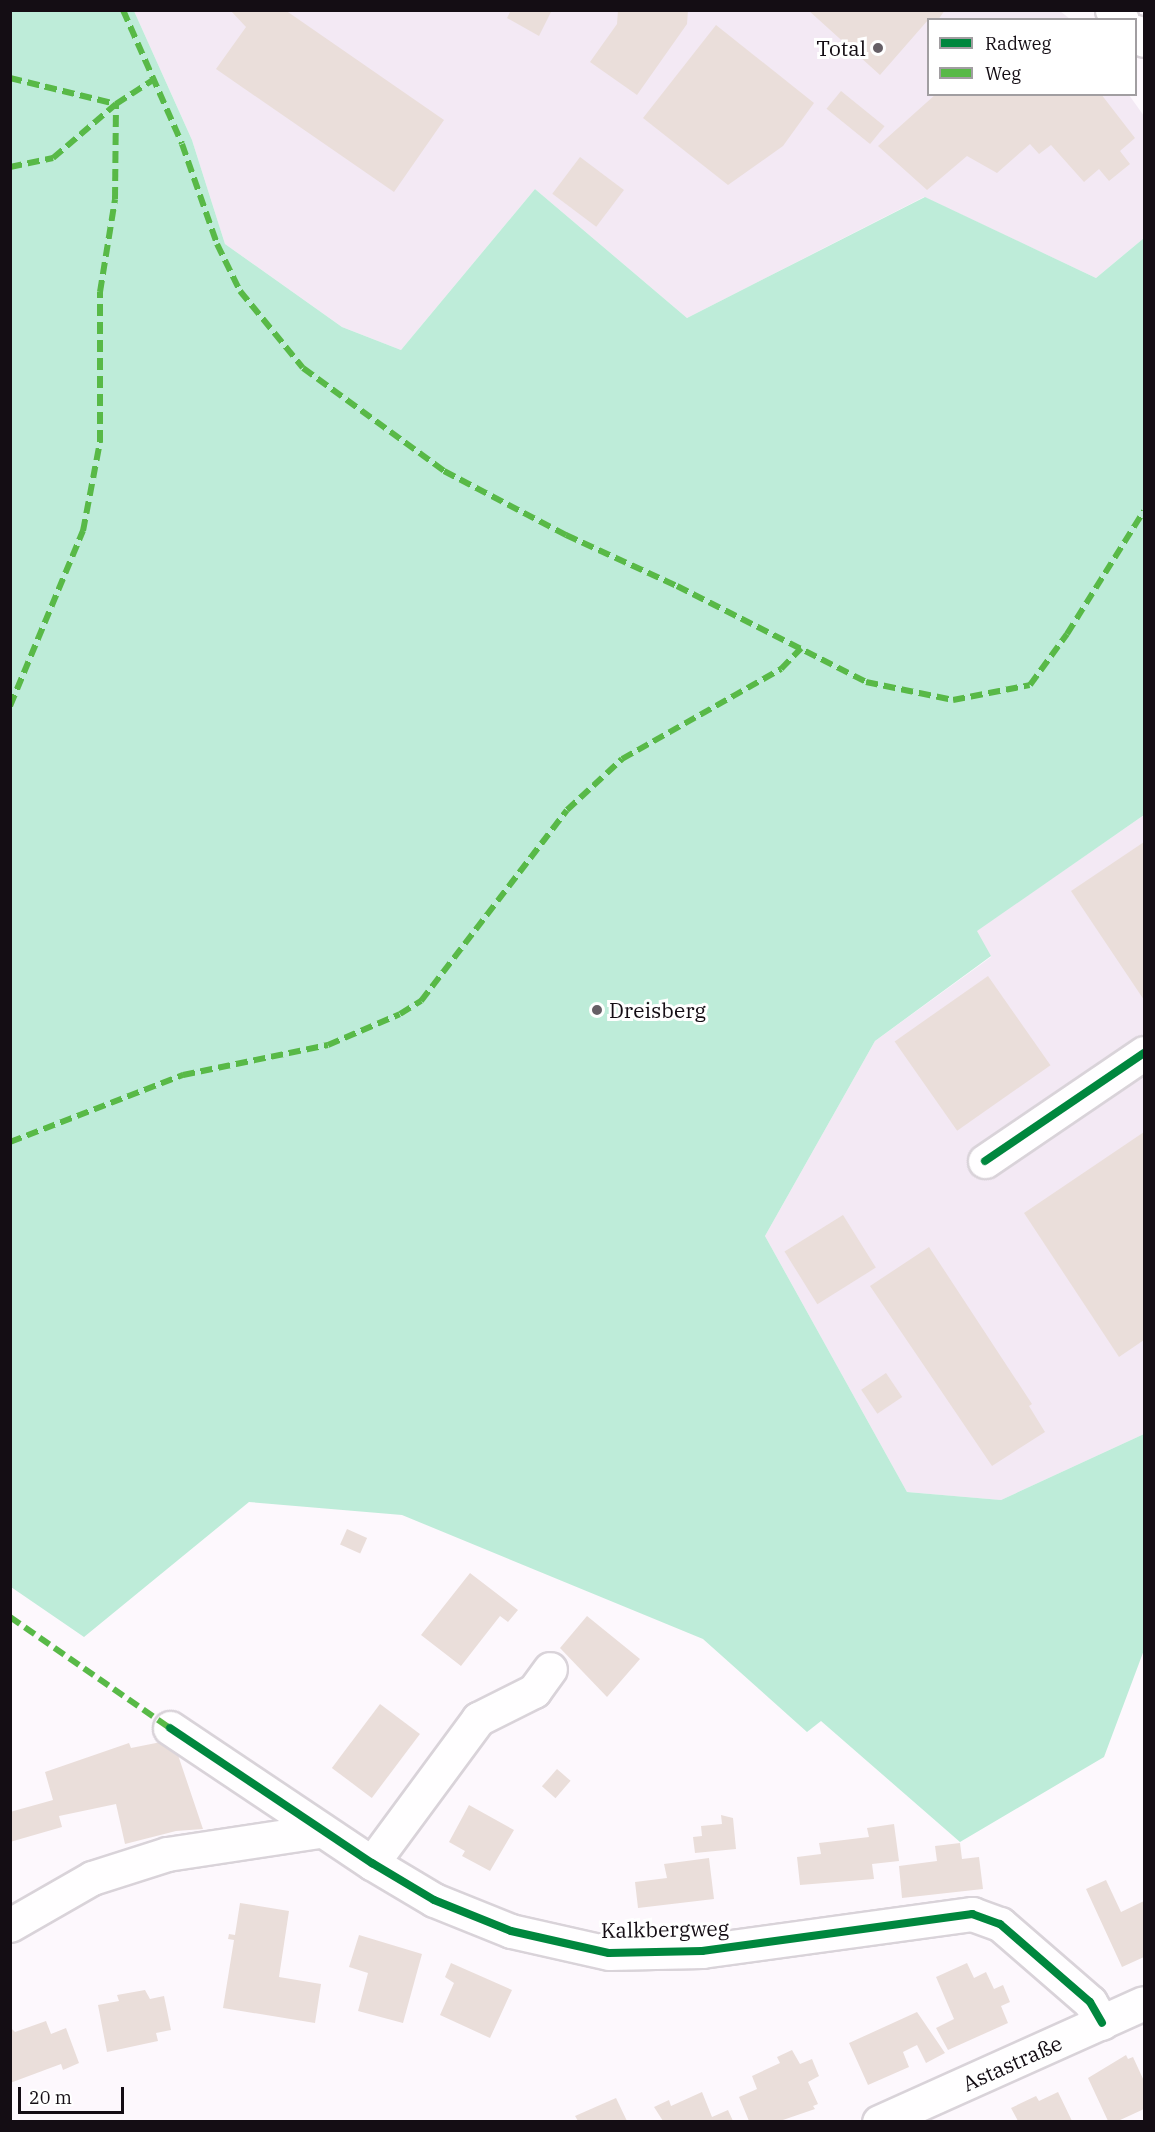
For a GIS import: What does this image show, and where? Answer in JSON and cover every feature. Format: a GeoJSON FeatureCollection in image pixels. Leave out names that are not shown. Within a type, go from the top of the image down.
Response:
{"type":"FeatureCollection","features":[{"type":"Feature","properties":{"kind":"street"},"geometry":{"type":"LineString","coordinates":[[985,1161],[1144,1053]]}},
{"type":"Feature","properties":{"kind":"street"},"geometry":{"type":"LineString","coordinates":[[372,1863],[478,1719],[534,1692],[550,1669]]}},
{"type":"Feature","properties":{"kind":"street","name":"Kalkbergweg"},"geometry":{"type":"LineString","coordinates":[[170,1728],[319,1830],[434,1900],[511,1930],[609,1953],[702,1951],[972,1914],[1000,1924],[1090,2002],[1102,2023]]}},
{"type":"Feature","properties":{"kind":"street"},"geometry":{"type":"LineString","coordinates":[[10,1925],[92,1878],[167,1854],[319,1830]]}},
{"type":"Feature","properties":{"kind":"street","name":"Astastraße"},"geometry":{"type":"LineString","coordinates":[[879,2121],[1144,2003]]}},
{"type":"Feature","properties":{"kind":"shaded area"},"geometry":{"type":"Polygon","coordinates":[[[134,11],[1060,11],[1069,18],[927,18],[927,96],[1130,96],[1144,116],[1144,238],[1096,278],[924,197],[687,318],[535,189],[401,350],[342,327],[225,244],[192,140],[134,11]]]}},
{"type":"Feature","properties":{"kind":"shaded area"},"geometry":{"type":"Polygon","coordinates":[[[1144,815],[1144,1434],[1001,1500],[907,1492],[765,1236],[875,1041],[991,957],[976,931],[1144,815]]]}},
{"type":"Feature","properties":{"kind":"green space"},"geometry":{"type":"Polygon","coordinates":[[[10,11],[134,11],[192,140],[225,244],[342,327],[401,350],[535,189],[687,318],[925,197],[1096,278],[1144,238],[1144,815],[977,931],[991,956],[875,1041],[765,1236],[907,1492],[1001,1500],[1144,1434],[1144,1650],[1104,1757],[960,1842],[821,1721],[807,1732],[703,1639],[402,1515],[249,1502],[84,1637],[11,1587],[10,11]]]}},
{"type":"Feature","properties":{"kind":"building"},"geometry":{"type":"Polygon","coordinates":[[[230,10],[285,10],[444,120],[394,192],[216,69],[246,27],[230,10]]]}},
{"type":"Feature","properties":{"kind":"building"},"geometry":{"type":"Polygon","coordinates":[[[511,10],[552,10],[539,36],[507,18],[511,10]]]}},
{"type":"Feature","properties":{"kind":"building"},"geometry":{"type":"Polygon","coordinates":[[[618,10],[688,10],[687,24],[637,95],[590,62],[617,24],[618,10]]]}},
{"type":"Feature","properties":{"kind":"building","name":"Total"},"geometry":{"type":"Polygon","coordinates":[[[808,10],[945,10],[939,18],[927,18],[927,21],[880,75],[808,10]]]}},
{"type":"Feature","properties":{"kind":"building"},"geometry":{"type":"Polygon","coordinates":[[[716,25],[814,103],[783,146],[728,185],[643,118],[716,25]]]}},
{"type":"Feature","properties":{"kind":"building"},"geometry":{"type":"Polygon","coordinates":[[[841,91],[885,126],[870,144],[827,109],[841,91]]]}},
{"type":"Feature","properties":{"kind":"building"},"geometry":{"type":"Polygon","coordinates":[[[934,96],[1103,96],[1135,138],[1120,151],[1130,164],[1109,181],[1099,169],[1084,182],[1051,145],[1039,154],[1030,144],[997,173],[967,156],[927,190],[878,146],[934,96]]]}},
{"type":"Feature","properties":{"kind":"building"},"geometry":{"type":"Polygon","coordinates":[[[580,157],[624,190],[596,227],[552,194],[580,157]]]}},
{"type":"Feature","properties":{"kind":"building"},"geometry":{"type":"Polygon","coordinates":[[[1144,842],[1144,1000],[1071,891],[1144,842]]]}},
{"type":"Feature","properties":{"kind":"building"},"geometry":{"type":"Polygon","coordinates":[[[988,976],[1051,1065],[957,1131],[895,1041],[988,976]]]}},
{"type":"Feature","properties":{"kind":"building"},"geometry":{"type":"Polygon","coordinates":[[[1144,1132],[1144,1340],[1119,1357],[1024,1213],[1144,1132]]]}},
{"type":"Feature","properties":{"kind":"building"},"geometry":{"type":"Polygon","coordinates":[[[843,1215],[876,1268],[817,1304],[784,1252],[843,1215]]]}},
{"type":"Feature","properties":{"kind":"building"},"geometry":{"type":"Polygon","coordinates":[[[929,1247],[1032,1404],[1029,1406],[1045,1432],[992,1466],[870,1286],[929,1247]]]}},
{"type":"Feature","properties":{"kind":"building"},"geometry":{"type":"Polygon","coordinates":[[[886,1373],[902,1397],[877,1414],[861,1390],[886,1373]]]}},
{"type":"Feature","properties":{"kind":"building"},"geometry":{"type":"Polygon","coordinates":[[[347,1529],[367,1538],[360,1553],[340,1545],[347,1529]]]}},
{"type":"Feature","properties":{"kind":"building"},"geometry":{"type":"Polygon","coordinates":[[[470,1573],[518,1610],[508,1622],[500,1616],[461,1666],[421,1635],[470,1573]]]}},
{"type":"Feature","properties":{"kind":"building"},"geometry":{"type":"Polygon","coordinates":[[[587,1616],[640,1659],[607,1697],[560,1648],[587,1616]]]}},
{"type":"Feature","properties":{"kind":"building"},"geometry":{"type":"Polygon","coordinates":[[[380,1704],[420,1734],[372,1798],[332,1768],[380,1704]]]}},
{"type":"Feature","properties":{"kind":"building"},"geometry":{"type":"Polygon","coordinates":[[[161,1742],[178,1755],[203,1829],[176,1831],[125,1844],[116,1804],[59,1816],[62,1827],[10,1842],[10,1812],[53,1800],[45,1772],[129,1743],[131,1748],[161,1742]]]}},
{"type":"Feature","properties":{"kind":"building"},"geometry":{"type":"Polygon","coordinates":[[[557,1769],[571,1781],[555,1798],[542,1786],[557,1769]]]}},
{"type":"Feature","properties":{"kind":"building"},"geometry":{"type":"Polygon","coordinates":[[[469,1805],[514,1830],[490,1871],[462,1856],[465,1851],[449,1842],[469,1805]]]}},
{"type":"Feature","properties":{"kind":"building"},"geometry":{"type":"Polygon","coordinates":[[[721,1815],[733,1818],[736,1849],[695,1853],[693,1837],[702,1836],[701,1826],[722,1824],[721,1815]]]}},
{"type":"Feature","properties":{"kind":"building"},"geometry":{"type":"Polygon","coordinates":[[[894,1824],[899,1861],[872,1864],[874,1879],[800,1885],[797,1857],[821,1854],[819,1843],[869,1837],[867,1828],[894,1824]]]}},
{"type":"Feature","properties":{"kind":"building"},"geometry":{"type":"Polygon","coordinates":[[[960,1843],[962,1859],[979,1857],[983,1889],[902,1898],[899,1866],[937,1861],[935,1846],[960,1843]]]}},
{"type":"Feature","properties":{"kind":"building"},"geometry":{"type":"Polygon","coordinates":[[[709,1858],[714,1899],[638,1908],[635,1882],[667,1878],[664,1864],[709,1858]]]}},
{"type":"Feature","properties":{"kind":"building"},"geometry":{"type":"Polygon","coordinates":[[[1106,1880],[1121,1912],[1144,1901],[1144,1957],[1122,1967],[1086,1889],[1106,1880]]]}},
{"type":"Feature","properties":{"kind":"building"},"geometry":{"type":"Polygon","coordinates":[[[240,1903],[289,1911],[279,1977],[321,1984],[315,2023],[223,2008],[234,1940],[228,1939],[229,1934],[235,1935],[240,1903]]]}},
{"type":"Feature","properties":{"kind":"building"},"geometry":{"type":"Polygon","coordinates":[[[359,1935],[422,1954],[403,2023],[358,2011],[368,1973],[349,1967],[359,1935]]]}},
{"type":"Feature","properties":{"kind":"building"},"geometry":{"type":"Polygon","coordinates":[[[451,1963],[512,1990],[490,2038],[440,2015],[454,1983],[445,1977],[451,1963]]]}},
{"type":"Feature","properties":{"kind":"building"},"geometry":{"type":"Polygon","coordinates":[[[967,1963],[974,1978],[986,1972],[994,1989],[1003,1985],[1010,2002],[1001,2006],[1008,2023],[948,2050],[936,2028],[954,2019],[936,1977],[967,1963]]]}},
{"type":"Feature","properties":{"kind":"building"},"geometry":{"type":"Polygon","coordinates":[[[145,1990],[150,1999],[164,1996],[171,2030],[156,2033],[158,2041],[107,2052],[98,2005],[119,2001],[117,1995],[145,1990]]]}},
{"type":"Feature","properties":{"kind":"building"},"geometry":{"type":"Polygon","coordinates":[[[917,2012],[945,2053],[926,2063],[917,2045],[903,2052],[909,2067],[868,2085],[849,2043],[917,2012]]]}},
{"type":"Feature","properties":{"kind":"building"},"geometry":{"type":"Polygon","coordinates":[[[46,2021],[51,2034],[66,2028],[79,2063],[63,2070],[61,2064],[10,2083],[10,2027],[15,2032],[46,2021]]]}},
{"type":"Feature","properties":{"kind":"building"},"geometry":{"type":"Polygon","coordinates":[[[792,2050],[800,2064],[812,2059],[819,2076],[808,2082],[818,2104],[813,2106],[815,2109],[780,2121],[749,2121],[739,2097],[757,2089],[752,2076],[780,2063],[777,2057],[792,2050]]]}},
{"type":"Feature","properties":{"kind":"building"},"geometry":{"type":"Polygon","coordinates":[[[1126,2055],[1128,2059],[1133,2057],[1144,2081],[1144,2109],[1118,2121],[1108,2121],[1088,2078],[1126,2055]]]}},
{"type":"Feature","properties":{"kind":"building"},"geometry":{"type":"Polygon","coordinates":[[[702,2092],[712,2117],[728,2110],[733,2121],[663,2121],[654,2107],[669,2100],[671,2106],[702,2092]]]}},
{"type":"Feature","properties":{"kind":"building"},"geometry":{"type":"Polygon","coordinates":[[[1058,2092],[1072,2121],[1018,2121],[1011,2108],[1036,2096],[1039,2101],[1058,2092]]]}},
{"type":"Feature","properties":{"kind":"building"},"geometry":{"type":"Polygon","coordinates":[[[616,2098],[627,2121],[578,2121],[575,2116],[616,2098]]]}},
{"type":"Feature","properties":{"kind":"marked path"},"geometry":{"type":"LineString","coordinates":[[123,10],[182,144],[217,244],[240,291],[303,368],[444,471],[566,535],[677,586],[866,682],[953,700],[1030,685],[1067,634],[1144,511]]}},
{"type":"Feature","properties":{"kind":"marked path"},"geometry":{"type":"LineString","coordinates":[[10,78],[116,104]]}},
{"type":"Feature","properties":{"kind":"marked path"},"geometry":{"type":"LineString","coordinates":[[10,706],[83,531],[100,442],[100,292],[115,199],[116,104],[153,80]]}},
{"type":"Feature","properties":{"kind":"marked path"},"geometry":{"type":"LineString","coordinates":[[10,167],[53,158],[116,104]]}},
{"type":"Feature","properties":{"kind":"marked path"},"geometry":{"type":"LineString","coordinates":[[10,1142],[183,1075],[328,1045],[400,1014],[421,1001],[567,810],[622,759],[781,669],[801,648]]}},
{"type":"Feature","properties":{"kind":"marked path"},"geometry":{"type":"LineString","coordinates":[[10,1617],[170,1728]]}},
{"type":"Feature","properties":{"kind":"cycle path"},"geometry":{"type":"LineString","coordinates":[[985,1161],[1144,1053]]}},
{"type":"Feature","properties":{"kind":"cycle path"},"geometry":{"type":"LineString","coordinates":[[170,1728],[372,1863],[434,1900],[511,1931],[609,1953],[702,1951],[972,1914],[1000,1924],[1090,2002],[1102,2023]]}},
{"type":"Feature","properties":{"kind":"place","name":"Total"},"geometry":{"type":"Point","coordinates":[878,48]}},
{"type":"Feature","properties":{"kind":"place","name":"Dreisberg"},"geometry":{"type":"Point","coordinates":[597,1010]}}]}
